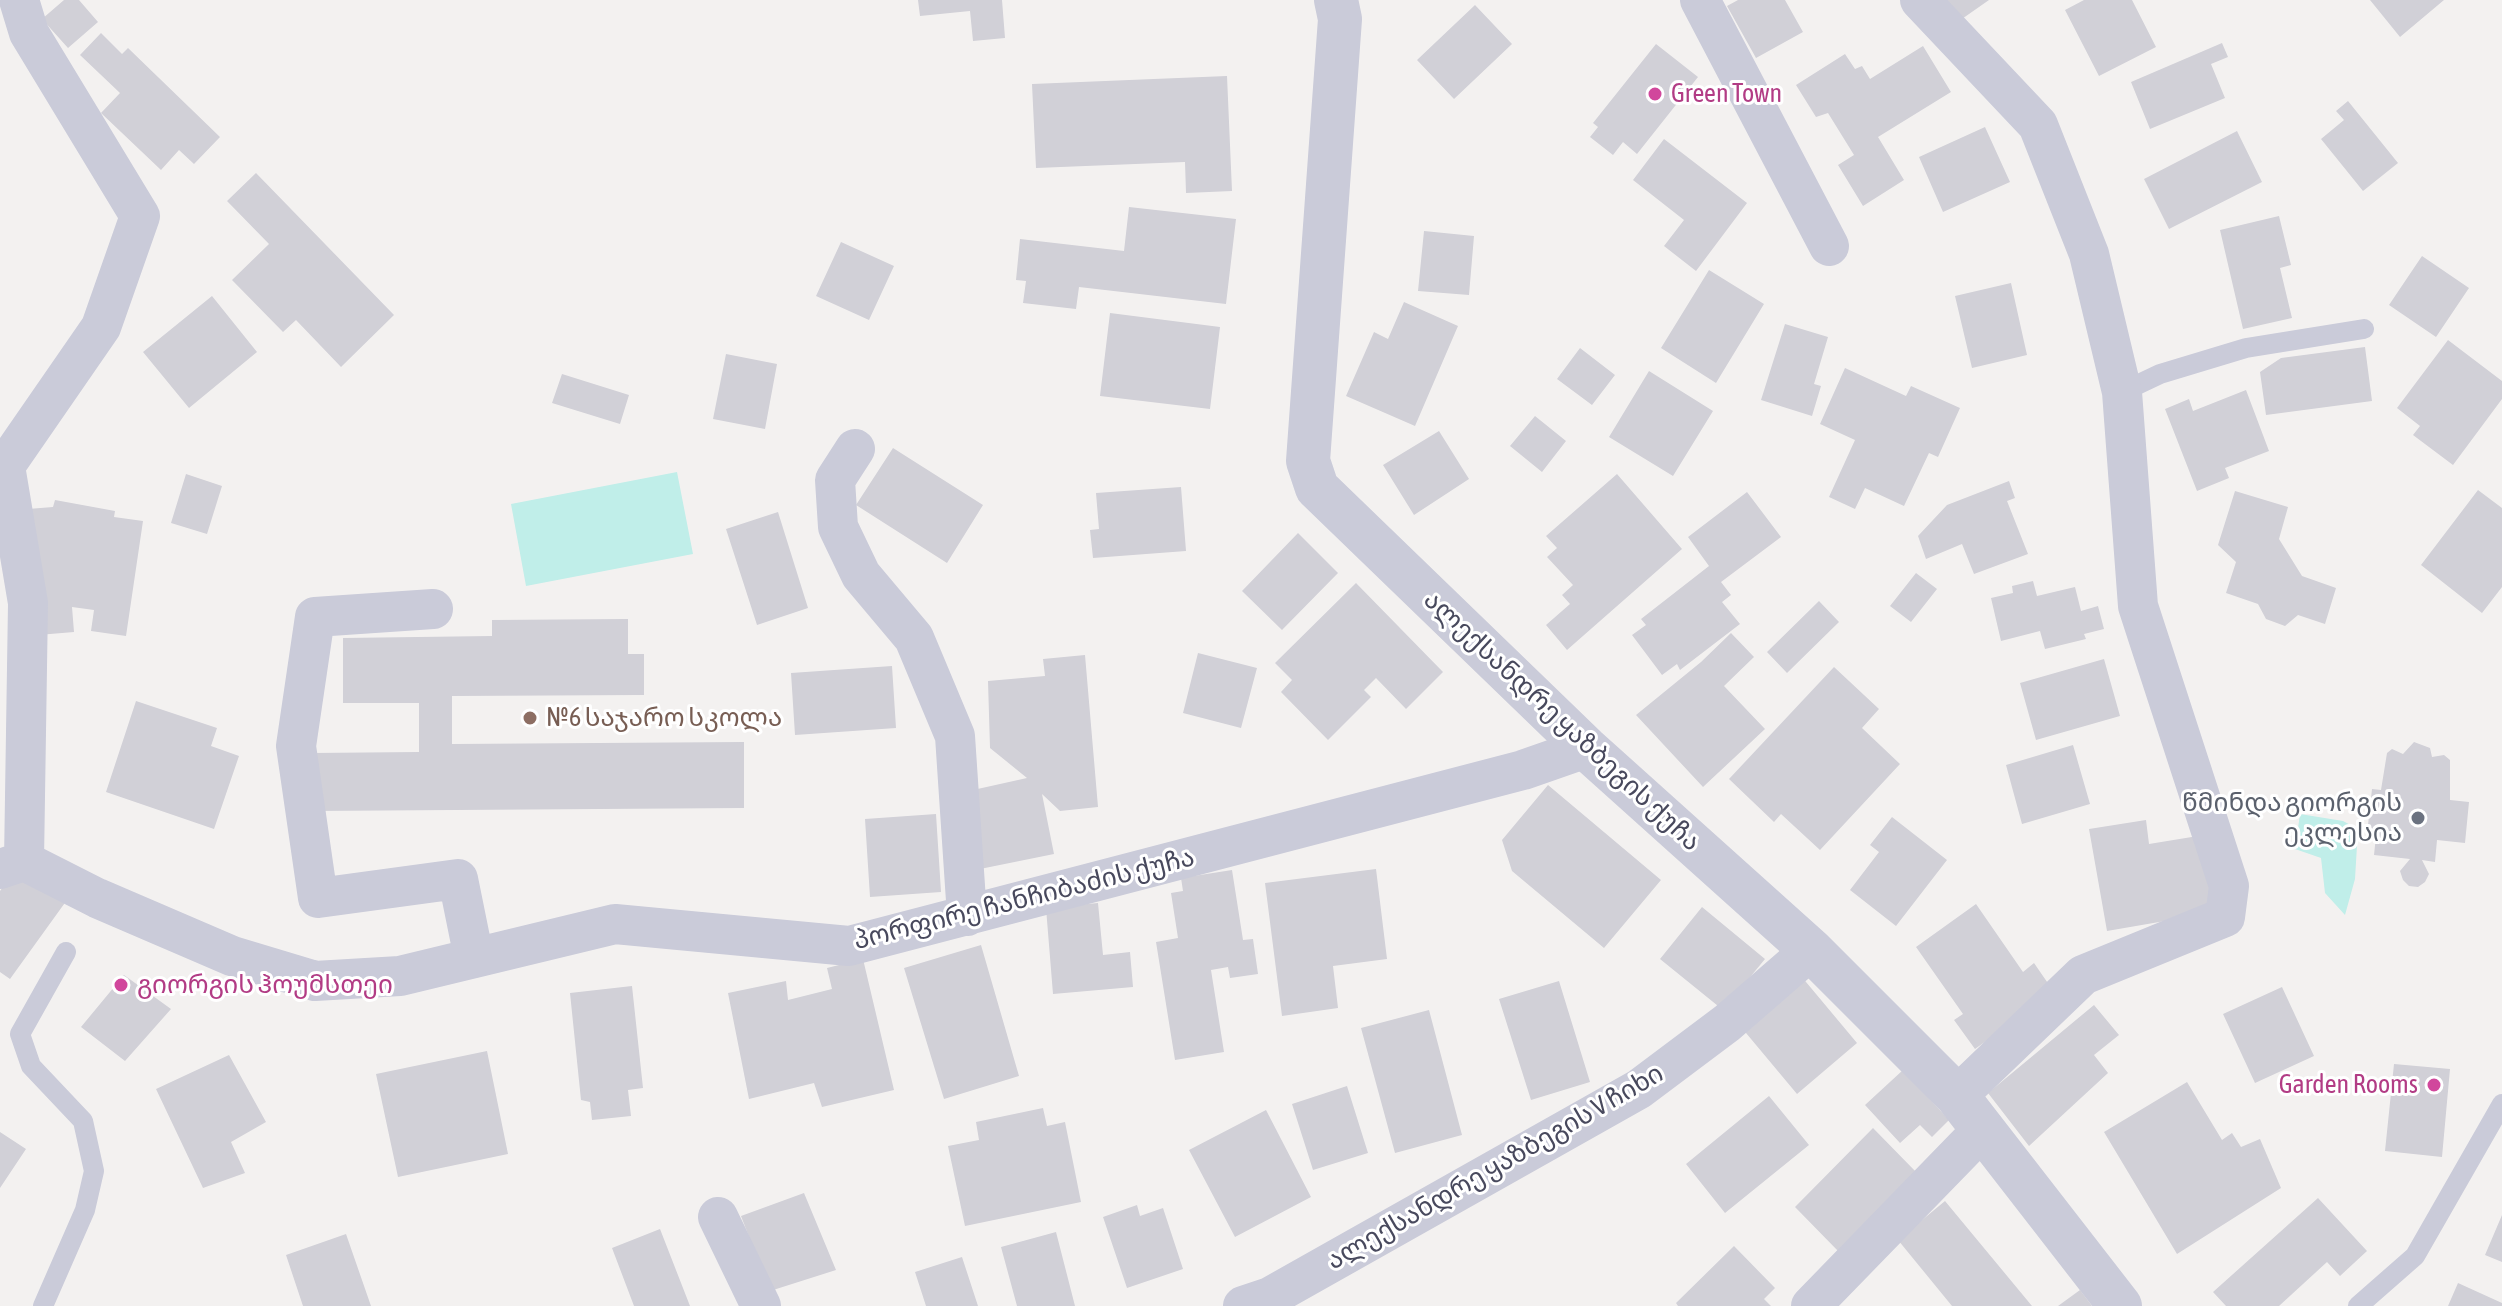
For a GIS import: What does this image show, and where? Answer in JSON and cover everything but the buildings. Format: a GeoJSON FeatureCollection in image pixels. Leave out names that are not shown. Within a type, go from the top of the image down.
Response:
{"type":"FeatureCollection","features":[{"type":"Feature","properties":{"kind":"street"},"geometry":{"type":"LineString","coordinates":[[12,865],[28,603],[5,466],[101,327],[140,216],[29,33],[19,0]]}},
{"type":"Feature","properties":{"kind":"street"},"geometry":{"type":"LineString","coordinates":[[1700,0],[1829,246]]}},
{"type":"Feature","properties":{"kind":"street"},"geometry":{"type":"LineString","coordinates":[[1811,1306],[2083,975],[2225,917],[2229,886],[2138,606],[2122,392],[2089,254],[2038,125],[1920,0]]}},
{"type":"Feature","properties":{"kind":"street","name":"ალექსანდრე ყაზბეგის ქუჩა"},"geometry":{"type":"LineString","coordinates":[[1344,6],[1308,461],[1317,488],[1586,748],[1811,950],[1970,1112],[2120,1306]]}},
{"type":"Feature","properties":{"kind":"street"},"geometry":{"type":"LineString","coordinates":[[855,449],[835,480],[838,527],[861,575],[914,638],[955,736],[967,916]]}},
{"type":"Feature","properties":{"kind":"street"},"geometry":{"type":"LineString","coordinates":[[433,609],[315,617],[296,746],[318,898],[458,879],[474,958]]}},
{"type":"Feature","properties":{"kind":"street","name":"პორფირე ჩანჩიბაძის ქუჩა"},"geometry":{"type":"LineString","coordinates":[[12,865],[232,956],[315,981],[400,976],[615,924],[849,946],[1507,774],[1586,748]]}},
{"type":"Feature","properties":{"kind":"street","name":"ალექსანდრე ყაზბეგის V ჩიხი"},"geometry":{"type":"LineString","coordinates":[[1243,1306],[1270,1297],[1639,1089],[1727,1023],[1811,950]]}},
{"type":"Feature","properties":{"kind":"street"},"geometry":{"type":"LineString","coordinates":[[718,1217],[761,1306]]}},
{"type":"Feature","properties":{"kind":"lane"},"geometry":{"type":"LineString","coordinates":[[2122,392],[2160,374],[2246,348],[2364,329]]}},
{"type":"Feature","properties":{"kind":"lane"},"geometry":{"type":"LineString","coordinates":[[43,1306],[85,1210],[94,1171],[83,1121],[31,1066],[20,1034],[66,952]]}},
{"type":"Feature","properties":{"kind":"lane"},"geometry":{"type":"LineString","coordinates":[[2358,1306],[2415,1256],[2502,1104]]}},
{"type":"Feature","properties":{"kind":"shaded area"},"geometry":{"type":"Polygon","coordinates":[[[677,472],[693,554],[526,586],[511,504],[677,472]]]}},
{"type":"Feature","properties":{"kind":"shaded area"},"geometry":{"type":"Polygon","coordinates":[[[2300,814],[2343,821],[2358,829],[2355,879],[2345,915],[2325,893],[2321,858],[2295,849],[2300,814]]]}},
{"type":"Feature","properties":{"kind":"place","name":"Green Town"},"geometry":{"type":"Point","coordinates":[1655,94]}},
{"type":"Feature","properties":{"kind":"place","name":"№6 საჯარო სკოლა"},"geometry":{"type":"Point","coordinates":[530,718]}},
{"type":"Feature","properties":{"kind":"place","name":"წმინდა გიორგის ეკლესია"},"geometry":{"type":"Point","coordinates":[2418,818]}},
{"type":"Feature","properties":{"kind":"place","name":"გიორგის ჰოუმსთეი"},"geometry":{"type":"Point","coordinates":[121,985]}},
{"type":"Feature","properties":{"kind":"place","name":"Garden Rooms"},"geometry":{"type":"Point","coordinates":[2434,1085]}}]}
